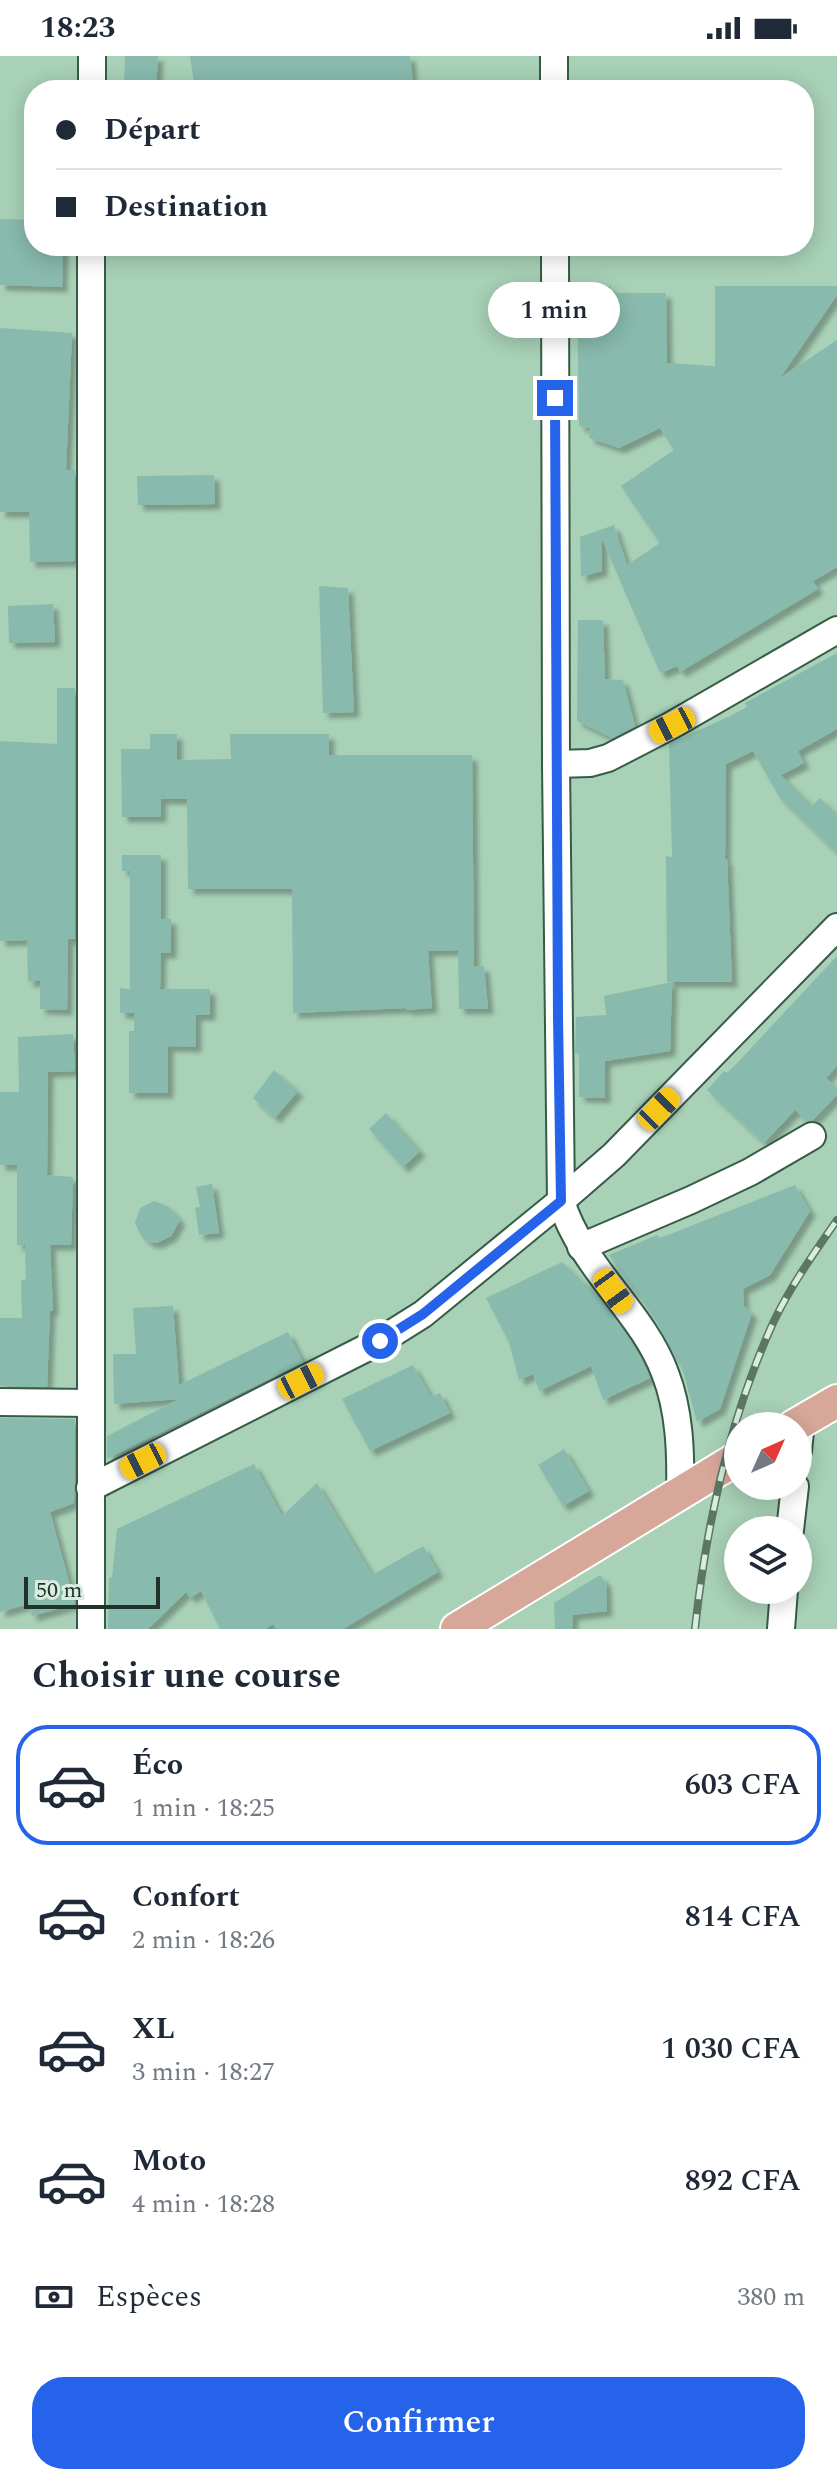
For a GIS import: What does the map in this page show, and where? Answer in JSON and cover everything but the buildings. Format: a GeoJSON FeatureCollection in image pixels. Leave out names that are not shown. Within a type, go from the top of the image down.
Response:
{"type":"FeatureCollection","features":[{"type":"Feature","properties":{"kind":"main road"},"geometry":{"type":"LineString","coordinates":[[812,1422],[837,1401]]}},
{"type":"Feature","properties":{"kind":"main road"},"geometry":{"type":"LineString","coordinates":[[457,1629],[724,1467]]}},
{"type":"Feature","properties":{"kind":"street"},"geometry":{"type":"LineString","coordinates":[[92,56],[92,80]]}},
{"type":"Feature","properties":{"kind":"street"},"geometry":{"type":"LineString","coordinates":[[554,56],[554,80]]}},
{"type":"Feature","properties":{"kind":"street"},"geometry":{"type":"LineString","coordinates":[[91,256],[91,1629]]}},
{"type":"Feature","properties":{"kind":"street"},"geometry":{"type":"LineString","coordinates":[[555,256],[561,1201],[569,1226],[581,1247],[644,1335],[665,1372],[678,1422],[680,1494]]}},
{"type":"Feature","properties":{"kind":"street"},"geometry":{"type":"LineString","coordinates":[[556,764],[590,763],[608,758],[672,725],[837,630]]}},
{"type":"Feature","properties":{"kind":"street"},"geometry":{"type":"LineString","coordinates":[[90,1488],[380,1341],[423,1314],[614,1155],[837,927]]}},
{"type":"Feature","properties":{"kind":"street"},"geometry":{"type":"LineString","coordinates":[[581,1247],[750,1172],[812,1136]]}},
{"type":"Feature","properties":{"kind":"street"},"geometry":{"type":"LineString","coordinates":[[0,1402],[91,1403]]}},
{"type":"Feature","properties":{"kind":"street"},"geometry":{"type":"LineString","coordinates":[[781,1629],[783,1604]]}},
{"type":"Feature","properties":{"kind":"railway"},"geometry":{"type":"LineString","coordinates":[[695,1629],[713,1512],[744,1396],[773,1323],[803,1270],[837,1220]]}},
{"type":"Feature","properties":{"kind":"route"},"geometry":{"type":"LineString","coordinates":[[380,1341],[423,1314],[561,1201],[555,398]]}}]}
